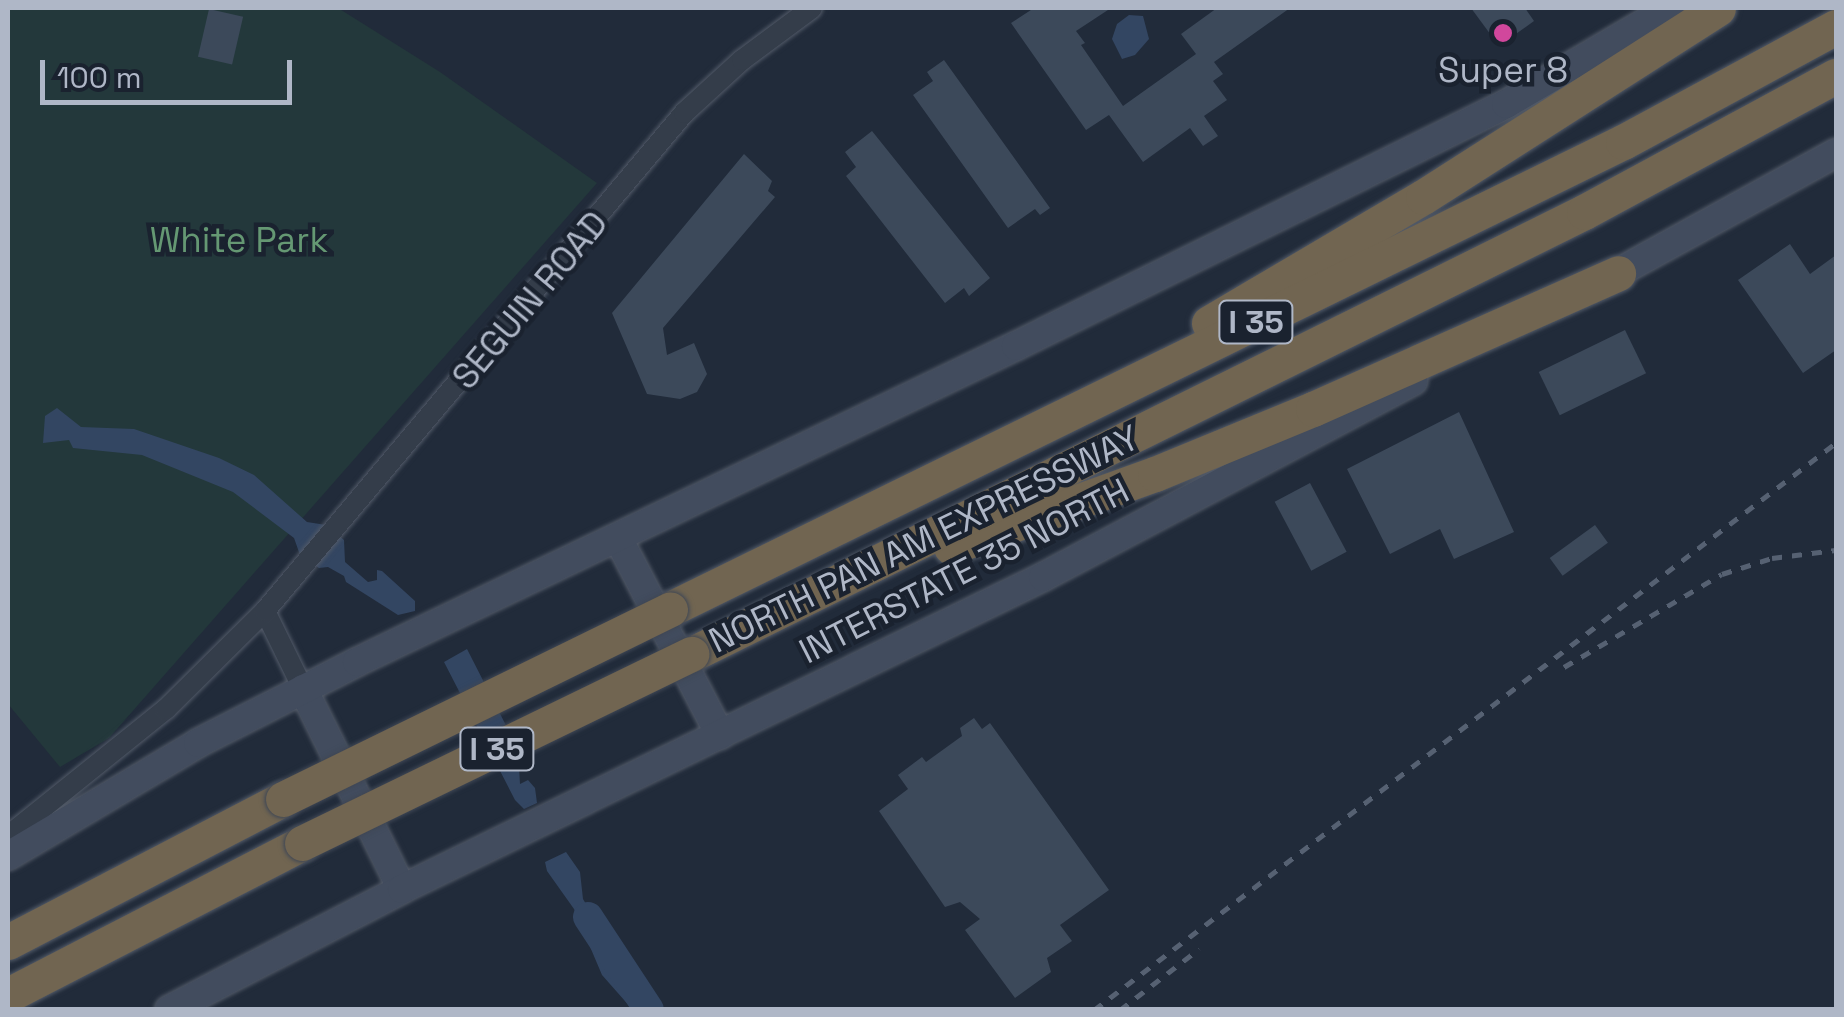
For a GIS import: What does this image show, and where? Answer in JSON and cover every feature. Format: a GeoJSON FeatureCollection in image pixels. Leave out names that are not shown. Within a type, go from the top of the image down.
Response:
{"type":"FeatureCollection","features":[{"type":"Feature","properties":{"kind":"highway"},"geometry":{"type":"LineString","coordinates":[[1108,395],[1190,334],[1423,197],[1718,8]]}},
{"type":"Feature","properties":{"kind":"highway","name":"NORTH PAN AM EXPRESSWAY"},"geometry":{"type":"LineString","coordinates":[[8,942],[283,799],[1623,142],[1836,27]]}},
{"type":"Feature","properties":{"kind":"highway","name":"NORTH PAN AM EXPRESSWAY"},"geometry":{"type":"LineString","coordinates":[[18,992],[302,843],[1584,212],[1836,76]]}},
{"type":"Feature","properties":{"kind":"highway"},"geometry":{"type":"LineString","coordinates":[[777,612],[1154,474],[1342,396],[1618,273]]}},
{"type":"Feature","properties":{"kind":"main road"},"geometry":{"type":"LineString","coordinates":[[8,856],[198,743],[303,689],[1506,104],[1670,8]]}},
{"type":"Feature","properties":{"kind":"main road","name":"INTERSTATE 35 NORTH"},"geometry":{"type":"LineString","coordinates":[[169,1010],[402,889],[1043,576],[1618,273],[1836,152]]}},
{"type":"Feature","properties":{"kind":"main road"},"geometry":{"type":"LineString","coordinates":[[618,538],[720,735]]}},
{"type":"Feature","properties":{"kind":"main road"},"geometry":{"type":"LineString","coordinates":[[303,689],[402,889]]}},
{"type":"Feature","properties":{"kind":"street","name":"SEGUIN ROAD"},"geometry":{"type":"LineString","coordinates":[[8,836],[166,709],[266,611],[684,113],[812,8]]}},
{"type":"Feature","properties":{"kind":"street"},"geometry":{"type":"LineString","coordinates":[[266,611],[303,689]]}},
{"type":"Feature","properties":{"kind":"green space","name":"White Park"},"geometry":{"type":"Polygon","coordinates":[[[8,8],[338,8],[440,72],[597,183],[109,738],[60,767],[8,704],[8,8]]]}},
{"type":"Feature","properties":{"kind":"water"},"geometry":{"type":"Polygon","coordinates":[[[1129,15],[1143,16],[1149,39],[1135,55],[1122,59],[1112,39],[1117,24],[1129,15]]]}},
{"type":"Feature","properties":{"kind":"water"},"geometry":{"type":"Polygon","coordinates":[[[57,408],[81,427],[134,429],[219,458],[254,475],[307,522],[326,525],[344,540],[345,562],[368,582],[377,580],[377,570],[382,571],[415,601],[415,611],[398,615],[346,582],[344,576],[328,567],[319,568],[300,555],[294,538],[233,492],[142,455],[73,448],[69,440],[43,443],[45,416],[57,408]]]}},
{"type":"Feature","properties":{"kind":"water"},"geometry":{"type":"Polygon","coordinates":[[[467,649],[518,749],[520,784],[528,780],[535,788],[537,803],[524,809],[515,800],[444,662],[467,649]]]}},
{"type":"Feature","properties":{"kind":"water"},"geometry":{"type":"Polygon","coordinates":[[[566,852],[580,872],[583,899],[607,940],[613,966],[658,1009],[632,1009],[602,975],[574,909],[547,871],[545,862],[566,852]]]}},
{"type":"Feature","properties":{"kind":"building"},"geometry":{"type":"Polygon","coordinates":[[[1034,8],[1111,8],[1076,31],[1085,43],[1081,45],[1123,106],[1196,54],[1181,34],[1217,8],[1290,8],[1214,62],[1223,74],[1213,81],[1227,100],[1204,116],[1218,136],[1203,146],[1190,128],[1143,162],[1109,115],[1086,130],[1011,23],[1034,8]]]}},
{"type":"Feature","properties":{"kind":"building","name":"Super 8"},"geometry":{"type":"Polygon","coordinates":[[[1471,8],[1525,8],[1534,21],[1499,46],[1471,8]]]}},
{"type":"Feature","properties":{"kind":"building"},"geometry":{"type":"Polygon","coordinates":[[[209,9],[243,17],[232,65],[198,57],[209,9]]]}},
{"type":"Feature","properties":{"kind":"building"},"geometry":{"type":"Polygon","coordinates":[[[944,60],[1050,208],[1040,215],[1035,209],[1008,228],[913,95],[933,81],[927,72],[944,60]]]}},
{"type":"Feature","properties":{"kind":"building"},"geometry":{"type":"Polygon","coordinates":[[[872,131],[990,278],[969,296],[964,288],[945,303],[846,176],[856,167],[845,152],[872,131]]]}},
{"type":"Feature","properties":{"kind":"building"},"geometry":{"type":"Polygon","coordinates":[[[744,154],[772,181],[768,191],[775,197],[663,328],[667,355],[694,343],[707,374],[697,392],[680,399],[647,394],[612,313],[744,154]]]}},
{"type":"Feature","properties":{"kind":"building"},"geometry":{"type":"Polygon","coordinates":[[[1790,244],[1810,274],[1836,255],[1836,350],[1803,373],[1738,280],[1790,244]]]}},
{"type":"Feature","properties":{"kind":"building"},"geometry":{"type":"Polygon","coordinates":[[[1625,330],[1646,373],[1560,415],[1539,372],[1625,330]]]}},
{"type":"Feature","properties":{"kind":"building"},"geometry":{"type":"Polygon","coordinates":[[[1459,412],[1514,532],[1454,559],[1440,529],[1390,554],[1347,469],[1459,412]]]}},
{"type":"Feature","properties":{"kind":"building"},"geometry":{"type":"Polygon","coordinates":[[[1310,483],[1347,552],[1311,571],[1275,502],[1310,483]]]}},
{"type":"Feature","properties":{"kind":"building"},"geometry":{"type":"Polygon","coordinates":[[[1595,525],[1608,543],[1563,576],[1550,558],[1595,525]]]}},
{"type":"Feature","properties":{"kind":"building"},"geometry":{"type":"Polygon","coordinates":[[[974,718],[982,729],[990,723],[1109,890],[1060,925],[1072,941],[1047,958],[1051,972],[1015,998],[965,930],[980,919],[960,902],[945,907],[879,811],[908,789],[898,775],[922,757],[926,762],[962,736],[960,728],[974,718]]]}},
{"type":"Feature","properties":{"kind":"waterway"},"geometry":{"type":"LineString","coordinates":[[588,917],[649,1010]]}},
{"type":"Feature","properties":{"kind":"railway"},"geometry":{"type":"LineString","coordinates":[[1094,1010],[1836,443]]}},
{"type":"Feature","properties":{"kind":"railway"},"geometry":{"type":"LineString","coordinates":[[1564,667],[1722,574],[1772,558],[1836,550]]}},
{"type":"Feature","properties":{"kind":"railway"},"geometry":{"type":"LineString","coordinates":[[1120,1010],[1199,949]]}},
{"type":"Feature","properties":{"kind":"place","name":"Super 8"},"geometry":{"type":"Point","coordinates":[1503,33]}}]}
